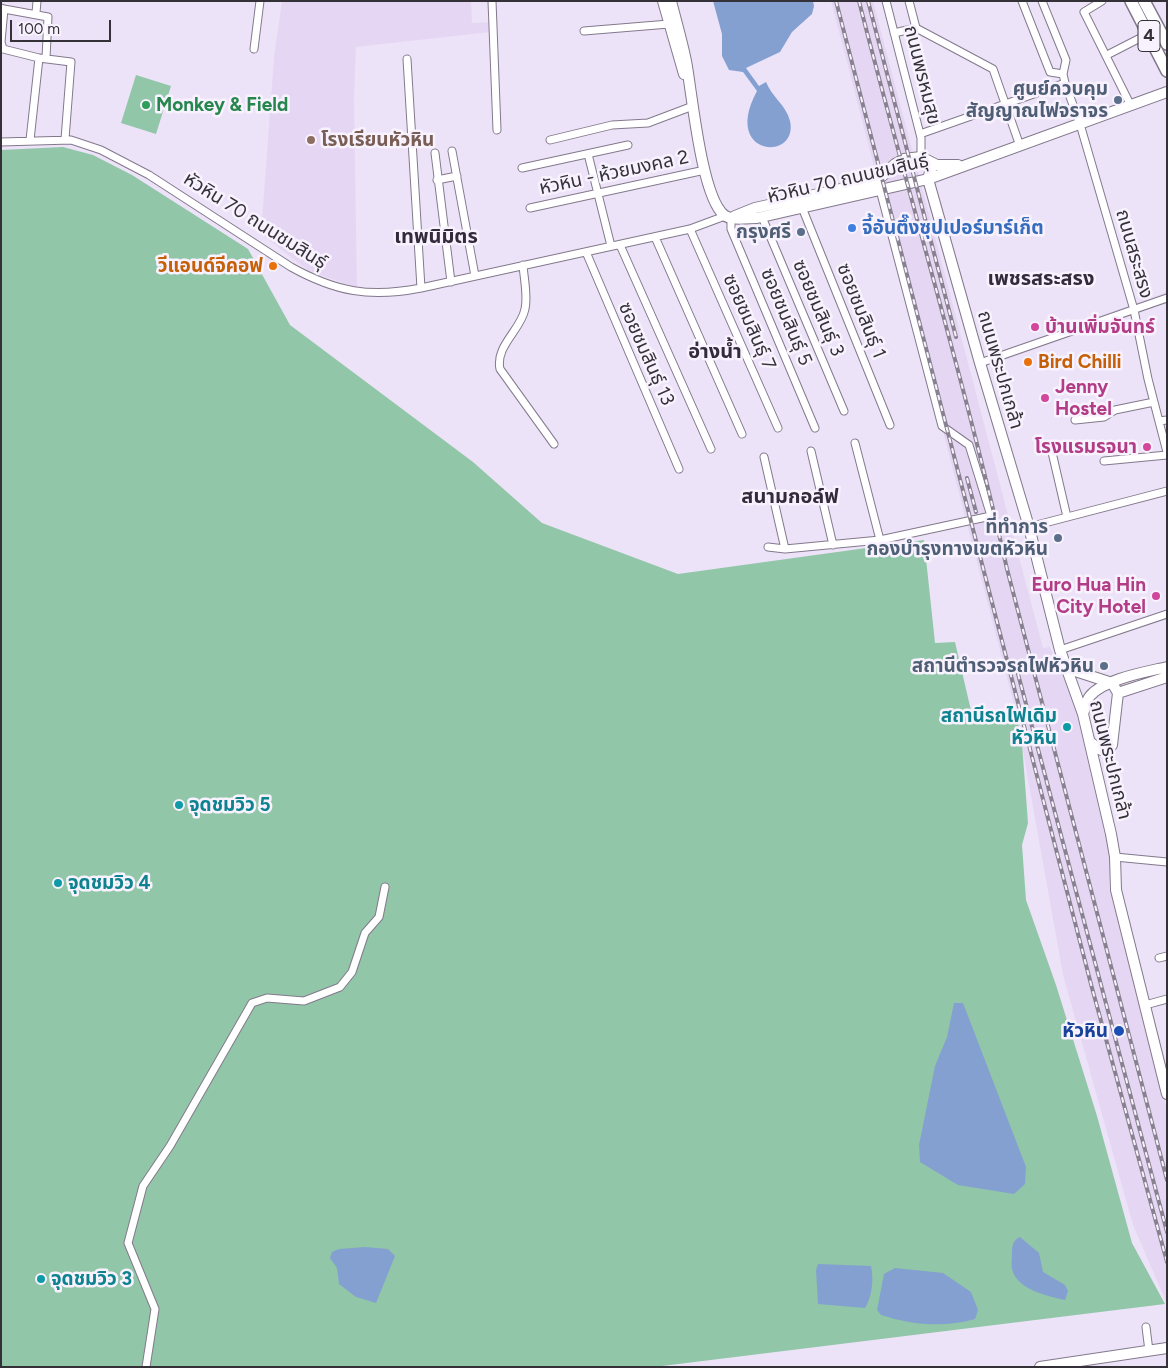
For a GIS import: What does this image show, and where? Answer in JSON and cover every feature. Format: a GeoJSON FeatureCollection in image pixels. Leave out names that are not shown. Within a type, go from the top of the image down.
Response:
{"type":"FeatureCollection","features":[{"type":"Feature","properties":{"kind":"main road","name":"4"},"geometry":{"type":"LineString","coordinates":[[1131,1],[1167,71]]}},
{"type":"Feature","properties":{"kind":"main road","name":"4"},"geometry":{"type":"LineString","coordinates":[[1144,1],[1167,44]]}},
{"type":"Feature","properties":{"kind":"street"},"geometry":{"type":"LineString","coordinates":[[36,13],[37,1]]}},
{"type":"Feature","properties":{"kind":"street"},"geometry":{"type":"LineString","coordinates":[[254,49],[260,1]]}},
{"type":"Feature","properties":{"kind":"street"},"geometry":{"type":"LineString","coordinates":[[492,1],[497,130]]}},
{"type":"Feature","properties":{"kind":"street"},"geometry":{"type":"LineString","coordinates":[[664,1],[679,64],[688,82]]}},
{"type":"Feature","properties":{"kind":"street"},"geometry":{"type":"LineString","coordinates":[[671,1],[686,62],[705,170],[716,204],[728,217]]}},
{"type":"Feature","properties":{"kind":"street","name":"ถนนพรหมสุข"},"geometry":{"type":"LineString","coordinates":[[886,1],[920,134],[924,159]]}},
{"type":"Feature","properties":{"kind":"street"},"geometry":{"type":"LineString","coordinates":[[909,1],[916,28]]}},
{"type":"Feature","properties":{"kind":"street"},"geometry":{"type":"LineString","coordinates":[[1022,1],[1050,72],[1063,74]]}},
{"type":"Feature","properties":{"kind":"street","name":"ถนนสระสรง"},"geometry":{"type":"LineString","coordinates":[[1042,1],[1066,60],[1063,74],[1065,83],[1080,124],[1134,310],[1167,453]]}},
{"type":"Feature","properties":{"kind":"street"},"geometry":{"type":"LineString","coordinates":[[1102,1],[1084,12],[1131,106]]}},
{"type":"Feature","properties":{"kind":"street"},"geometry":{"type":"LineString","coordinates":[[30,140],[42,58],[49,20],[48,17],[36,13],[3,8],[2,46],[7,51],[42,58],[72,62],[65,139]]}},
{"type":"Feature","properties":{"kind":"street"},"geometry":{"type":"LineString","coordinates":[[584,31],[669,24]]}},
{"type":"Feature","properties":{"kind":"street"},"geometry":{"type":"LineString","coordinates":[[894,33],[916,28],[993,69],[1020,146]]}},
{"type":"Feature","properties":{"kind":"street"},"geometry":{"type":"LineString","coordinates":[[1107,55],[1148,34]]}},
{"type":"Feature","properties":{"kind":"street"},"geometry":{"type":"LineString","coordinates":[[407,59],[421,288]]}},
{"type":"Feature","properties":{"kind":"street"},"geometry":{"type":"LineString","coordinates":[[920,134],[1065,83]]}},
{"type":"Feature","properties":{"kind":"street","name":"หัวหิน 70 ถนนชมสินธุ์"},"geometry":{"type":"LineString","coordinates":[[1,142],[65,139],[81,142],[101,150],[149,175],[312,279],[356,292],[389,293],[451,282],[690,229],[755,208],[800,203],[878,186],[903,186],[971,164],[1167,92]]}},
{"type":"Feature","properties":{"kind":"street"},"geometry":{"type":"LineString","coordinates":[[550,140],[612,125],[648,123],[693,106]]}},
{"type":"Feature","properties":{"kind":"street"},"geometry":{"type":"LineString","coordinates":[[522,168],[628,145]]}},
{"type":"Feature","properties":{"kind":"street"},"geometry":{"type":"LineString","coordinates":[[452,151],[475,276]]}},
{"type":"Feature","properties":{"kind":"street"},"geometry":{"type":"LineString","coordinates":[[435,153],[451,282]]}},
{"type":"Feature","properties":{"kind":"street"},"geometry":{"type":"LineString","coordinates":[[588,154],[611,246]]}},
{"type":"Feature","properties":{"kind":"street","name":"หัวหิน 70 ถนนชมสินธุ์"},"geometry":{"type":"LineString","coordinates":[[878,186],[893,166],[904,159],[924,159],[945,166],[971,164]]}},
{"type":"Feature","properties":{"kind":"street"},"geometry":{"type":"LineString","coordinates":[[924,159],[931,169],[928,179]]}},
{"type":"Feature","properties":{"kind":"street"},"geometry":{"type":"LineString","coordinates":[[893,166],[893,180],[903,186]]}},
{"type":"Feature","properties":{"kind":"street","name":"หัวหิน - ห้วยมงคล 2"},"geometry":{"type":"LineString","coordinates":[[530,208],[705,170]]}},
{"type":"Feature","properties":{"kind":"street"},"geometry":{"type":"LineString","coordinates":[[437,180],[457,176]]}},
{"type":"Feature","properties":{"kind":"street","name":"ถนนพระปกเกล้า"},"geometry":{"type":"LineString","coordinates":[[928,179],[1029,527],[1060,650],[1083,714],[1115,857],[1116,890],[1167,1094]]}},
{"type":"Feature","properties":{"kind":"street"},"geometry":{"type":"LineString","coordinates":[[768,547],[785,549],[880,540],[991,516],[969,445],[942,426],[878,186]]}},
{"type":"Feature","properties":{"kind":"street","name":"หัวหิน 70 ถนนชมสินธุ์"},"geometry":{"type":"LineString","coordinates":[[728,217],[762,217],[800,203]]}},
{"type":"Feature","properties":{"kind":"street","name":"ซอยชมสินธุ์ 1"},"geometry":{"type":"LineString","coordinates":[[800,203],[890,425]]}},
{"type":"Feature","properties":{"kind":"street","name":"ซอยชมสินธุ์ 5"},"geometry":{"type":"LineString","coordinates":[[728,217],[731,229],[815,428]]}},
{"type":"Feature","properties":{"kind":"street","name":"ซอยชมสินธุ์ 3"},"geometry":{"type":"LineString","coordinates":[[762,217],[844,411]]}},
{"type":"Feature","properties":{"kind":"street","name":"ซอยชมสินธุ์ 7"},"geometry":{"type":"LineString","coordinates":[[690,229],[778,428]]}},
{"type":"Feature","properties":{"kind":"street"},"geometry":{"type":"LineString","coordinates":[[655,237],[742,434]]}},
{"type":"Feature","properties":{"kind":"street"},"geometry":{"type":"LineString","coordinates":[[620,245],[711,449]]}},
{"type":"Feature","properties":{"kind":"street","name":"ซอยชมสินธุ์ 13"},"geometry":{"type":"LineString","coordinates":[[586,252],[678,469]]}},
{"type":"Feature","properties":{"kind":"street"},"geometry":{"type":"LineString","coordinates":[[523,265],[525,311],[502,350],[498,363],[500,369],[554,444]]}},
{"type":"Feature","properties":{"kind":"street"},"geometry":{"type":"LineString","coordinates":[[980,363],[1167,298]]}},
{"type":"Feature","properties":{"kind":"street"},"geometry":{"type":"LineString","coordinates":[[1075,420],[1104,416],[1114,410],[1154,402]]}},
{"type":"Feature","properties":{"kind":"street"},"geometry":{"type":"LineString","coordinates":[[1159,421],[1167,420]]}},
{"type":"Feature","properties":{"kind":"street"},"geometry":{"type":"LineString","coordinates":[[855,443],[880,540]]}},
{"type":"Feature","properties":{"kind":"street"},"geometry":{"type":"LineString","coordinates":[[1051,448],[1067,517]]}},
{"type":"Feature","properties":{"kind":"street"},"geometry":{"type":"LineString","coordinates":[[811,451],[833,545]]}},
{"type":"Feature","properties":{"kind":"street"},"geometry":{"type":"LineString","coordinates":[[1104,461],[1167,453]]}},
{"type":"Feature","properties":{"kind":"street"},"geometry":{"type":"LineString","coordinates":[[764,457],[785,549]]}},
{"type":"Feature","properties":{"kind":"street"},"geometry":{"type":"LineString","coordinates":[[1029,527],[1167,491]]}},
{"type":"Feature","properties":{"kind":"street"},"geometry":{"type":"LineString","coordinates":[[1060,650],[1167,614]]}},
{"type":"Feature","properties":{"kind":"street"},"geometry":{"type":"LineString","coordinates":[[1066,668],[1112,683],[1118,693],[1114,741],[1101,757],[1096,770]]}},
{"type":"Feature","properties":{"kind":"street"},"geometry":{"type":"LineString","coordinates":[[1083,714],[1090,696],[1112,683],[1163,673]]}},
{"type":"Feature","properties":{"kind":"street"},"geometry":{"type":"LineString","coordinates":[[1118,693],[1163,673]]}},
{"type":"Feature","properties":{"kind":"street"},"geometry":{"type":"LineString","coordinates":[[1090,742],[1101,750],[1109,749]]}},
{"type":"Feature","properties":{"kind":"street"},"geometry":{"type":"LineString","coordinates":[[1115,857],[1167,862]]}},
{"type":"Feature","properties":{"kind":"street"},"geometry":{"type":"LineString","coordinates":[[146,1367],[155,1309],[128,1243],[144,1186],[170,1146],[252,1003],[268,998],[304,1001],[340,987],[352,972],[365,933],[380,917],[386,888]]}},
{"type":"Feature","properties":{"kind":"street"},"geometry":{"type":"LineString","coordinates":[[1159,958],[1167,956]]}},
{"type":"Feature","properties":{"kind":"street"},"geometry":{"type":"LineString","coordinates":[[1145,1005],[1167,999]]}},
{"type":"Feature","properties":{"kind":"street"},"geometry":{"type":"LineString","coordinates":[[1146,1326],[1149,1351]]}},
{"type":"Feature","properties":{"kind":"street"},"geometry":{"type":"LineString","coordinates":[[1040,1367],[1167,1348]]}},
{"type":"Feature","properties":{"kind":"shaded area","name":"โรงเรียนหัวหิน"},"geometry":{"type":"Polygon","coordinates":[[[282,1],[471,1],[472,23],[490,22],[491,32],[356,47],[354,98],[357,288],[309,271],[261,234],[274,57],[282,1]]]}},
{"type":"Feature","properties":{"kind":"shaded area"},"geometry":{"type":"Polygon","coordinates":[[[831,1],[873,1],[1043,648],[1050,647],[1076,706],[1111,857],[1109,887],[1167,1110],[1167,1304],[1133,1225],[1063,975],[1016,712],[831,1]]]}},
{"type":"Feature","properties":{"kind":"shaded area"},"geometry":{"type":"Polygon","coordinates":[[[1167,292],[1167,302],[991,365],[987,356],[1167,292]]]}},
{"type":"Feature","properties":{"kind":"green space","name":"Monkey & Field"},"geometry":{"type":"Polygon","coordinates":[[[136,75],[171,86],[156,134],[121,123],[136,75]]]}},
{"type":"Feature","properties":{"kind":"green space"},"geometry":{"type":"Polygon","coordinates":[[[63,147],[93,155],[132,175],[248,249],[290,325],[473,462],[542,523],[678,574],[924,540],[935,643],[955,642],[973,719],[1016,712],[1022,744],[1028,823],[1022,845],[1026,900],[1056,985],[1097,1116],[1132,1243],[1165,1304],[654,1367],[1,1367],[1,150],[63,147]]]}},
{"type":"Feature","properties":{"kind":"water"},"geometry":{"type":"Polygon","coordinates":[[[713,1],[813,1],[812,14],[792,32],[780,52],[746,68],[759,86],[766,82],[788,115],[790,134],[784,143],[774,147],[763,146],[754,140],[748,129],[748,113],[757,91],[743,72],[729,70],[722,56],[722,34],[713,1]]]}},
{"type":"Feature","properties":{"kind":"water"},"geometry":{"type":"Polygon","coordinates":[[[954,1003],[963,1003],[1026,1167],[1025,1184],[1014,1194],[958,1185],[920,1162],[919,1145],[935,1066],[947,1037],[954,1003]]]}},
{"type":"Feature","properties":{"kind":"water"},"geometry":{"type":"Polygon","coordinates":[[[1020,1237],[1039,1253],[1043,1272],[1065,1285],[1068,1291],[1065,1300],[1034,1291],[1026,1287],[1015,1276],[1012,1269],[1012,1248],[1014,1241],[1020,1237]]]}},
{"type":"Feature","properties":{"kind":"water"},"geometry":{"type":"Polygon","coordinates":[[[365,1247],[388,1249],[395,1256],[376,1303],[356,1297],[339,1284],[337,1268],[330,1258],[332,1252],[339,1249],[365,1247]]]}},
{"type":"Feature","properties":{"kind":"water"},"geometry":{"type":"Polygon","coordinates":[[[818,1264],[871,1266],[872,1288],[865,1308],[818,1304],[816,1270],[818,1264]]]}},
{"type":"Feature","properties":{"kind":"water"},"geometry":{"type":"Polygon","coordinates":[[[895,1268],[943,1273],[971,1292],[978,1310],[975,1319],[952,1324],[928,1324],[904,1321],[881,1315],[877,1310],[884,1274],[895,1268]]]}},
{"type":"Feature","properties":{"kind":"railway"},"geometry":{"type":"LineString","coordinates":[[836,1],[1092,988],[1167,1262]]}},
{"type":"Feature","properties":{"kind":"railway"},"geometry":{"type":"LineString","coordinates":[[859,1],[954,355],[1007,569],[1167,1180]]}},
{"type":"Feature","properties":{"kind":"railway"},"geometry":{"type":"LineString","coordinates":[[868,1],[956,337]]}},
{"type":"Feature","properties":{"kind":"railway"},"geometry":{"type":"LineString","coordinates":[[967,478],[976,512]]}},
{"type":"Feature","properties":{"kind":"railway"},"geometry":{"type":"LineString","coordinates":[[1018,674],[1167,1232]]}},
{"type":"Feature","properties":{"kind":"place","name":"ศูนย์ควบคุม สัญญาณไฟจราจร"},"geometry":{"type":"Point","coordinates":[1118,100]}},
{"type":"Feature","properties":{"kind":"place","name":"Monkey & Field"},"geometry":{"type":"Point","coordinates":[146,105]}},
{"type":"Feature","properties":{"kind":"place","name":"โรงเรียนหัวหิน"},"geometry":{"type":"Point","coordinates":[311,140]}},
{"type":"Feature","properties":{"kind":"place","name":"จี้อันตึ๊งซุปเปอร์มาร์เก็ต"},"geometry":{"type":"Point","coordinates":[852,228]}},
{"type":"Feature","properties":{"kind":"place","name":"กรุงศรี"},"geometry":{"type":"Point","coordinates":[801,232]}},
{"type":"Feature","properties":{"kind":"place","name":"วีแอนด์จีคอฟ"},"geometry":{"type":"Point","coordinates":[273,266]}},
{"type":"Feature","properties":{"kind":"place","name":"บ้านเพิ่มจันทร์"},"geometry":{"type":"Point","coordinates":[1035,327]}},
{"type":"Feature","properties":{"kind":"place","name":"Bird Chilli"},"geometry":{"type":"Point","coordinates":[1028,362]}},
{"type":"Feature","properties":{"kind":"place","name":"Jenny Hostel"},"geometry":{"type":"Point","coordinates":[1045,398]}},
{"type":"Feature","properties":{"kind":"place","name":"โรงแรมรจนา"},"geometry":{"type":"Point","coordinates":[1147,447]}},
{"type":"Feature","properties":{"kind":"place","name":"ที่ทำการ กองบำรุงทางเขตหัวหิน"},"geometry":{"type":"Point","coordinates":[1058,538]}},
{"type":"Feature","properties":{"kind":"place","name":"Euro Hua Hin City Hotel"},"geometry":{"type":"Point","coordinates":[1156,596]}},
{"type":"Feature","properties":{"kind":"place","name":"สถานีตำรวจรถไฟหัวหิน"},"geometry":{"type":"Point","coordinates":[1104,666]}},
{"type":"Feature","properties":{"kind":"place","name":"สถานีรถไฟเดิม หัวหิน"},"geometry":{"type":"Point","coordinates":[1067,727]}},
{"type":"Feature","properties":{"kind":"place","name":"จุดชมวิว 5"},"geometry":{"type":"Point","coordinates":[179,805]}},
{"type":"Feature","properties":{"kind":"place","name":"จุดชมวิว 4"},"geometry":{"type":"Point","coordinates":[58,883]}},
{"type":"Feature","properties":{"kind":"place","name":"หัวหิน"},"geometry":{"type":"Point","coordinates":[1119,1031]}},
{"type":"Feature","properties":{"kind":"place","name":"จุดชมวิว 3"},"geometry":{"type":"Point","coordinates":[41,1279]}},
{"type":"Feature","properties":{"kind":"district","name":"เทพนิมิตร"},"geometry":{"type":"Point","coordinates":[436,237]}},
{"type":"Feature","properties":{"kind":"district","name":"เพชรสระสรง"},"geometry":{"type":"Point","coordinates":[1041,279]}},
{"type":"Feature","properties":{"kind":"district","name":"อ่างน้ำ"},"geometry":{"type":"Point","coordinates":[715,352]}},
{"type":"Feature","properties":{"kind":"district","name":"สนามกอล์ฟ"},"geometry":{"type":"Point","coordinates":[790,497]}}]}
